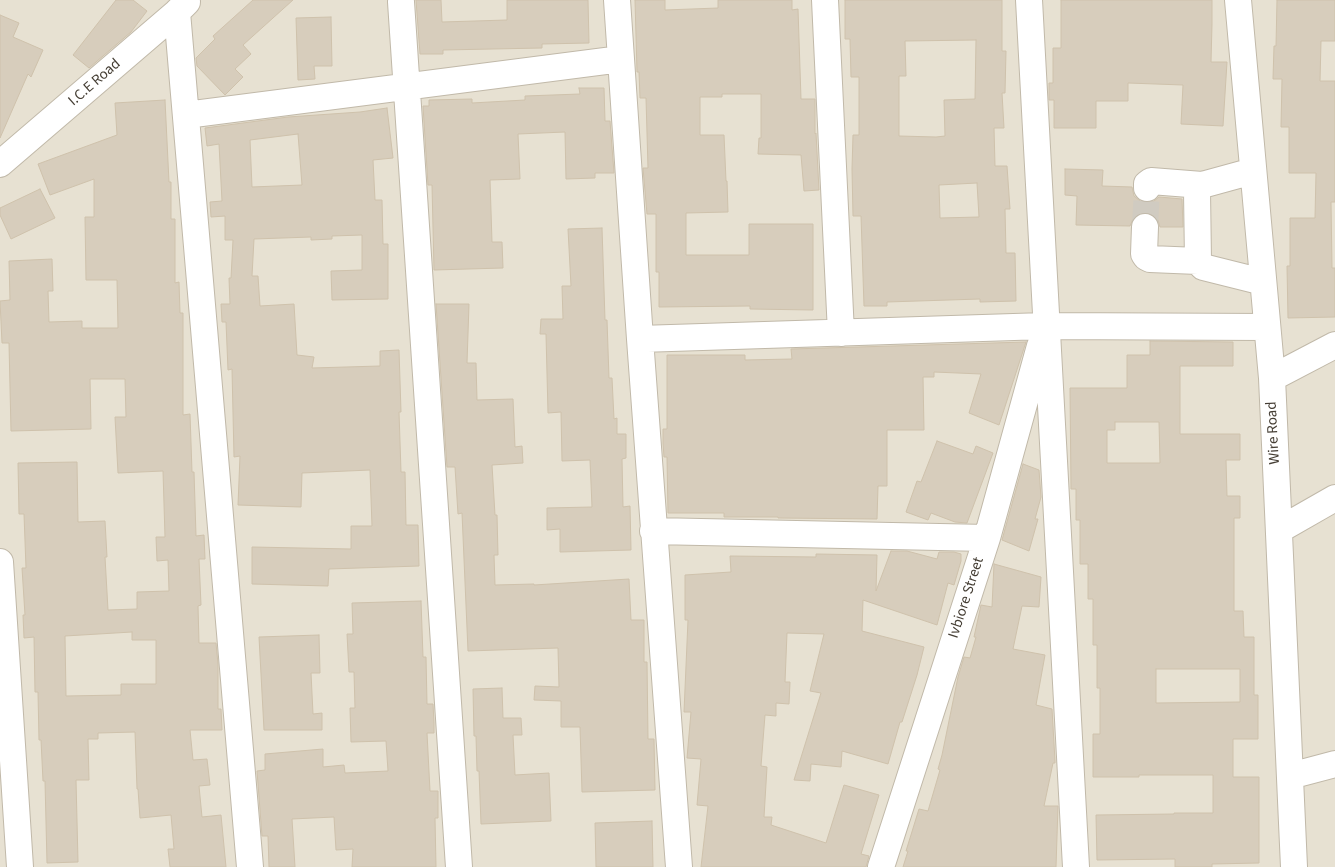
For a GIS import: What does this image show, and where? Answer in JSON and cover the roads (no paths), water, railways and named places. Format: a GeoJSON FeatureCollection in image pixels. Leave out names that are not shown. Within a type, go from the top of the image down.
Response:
{"type":"FeatureCollection","features":[{"type":"Feature","properties":{"kind":"street"},"geometry":{"type":"LineString","coordinates":[[617,0],[679,867]]}},
{"type":"Feature","properties":{"kind":"street"},"geometry":{"type":"LineString","coordinates":[[825,0],[840,333]]}},
{"type":"Feature","properties":{"kind":"street"},"geometry":{"type":"LineString","coordinates":[[1028,0],[1076,867]]}},
{"type":"Feature","properties":{"kind":"street","name":"Wire Road"},"geometry":{"type":"LineString","coordinates":[[1238,0],[1272,378],[1294,867]]}},
{"type":"Feature","properties":{"kind":"street"},"geometry":{"type":"LineString","coordinates":[[401,2],[459,867]]}},
{"type":"Feature","properties":{"kind":"street"},"geometry":{"type":"LineString","coordinates":[[183,6],[186,115],[250,867]]}},
{"type":"Feature","properties":{"kind":"street","name":"I.C.E Road"},"geometry":{"type":"LineString","coordinates":[[0,164],[183,6]]}},
{"type":"Feature","properties":{"kind":"street"},"geometry":{"type":"LineString","coordinates":[[186,115],[621,59]]}},
{"type":"Feature","properties":{"kind":"street"},"geometry":{"type":"LineString","coordinates":[[1147,188],[1147,184],[1151,181],[1202,185],[1253,171]]}},
{"type":"Feature","properties":{"kind":"street"},"geometry":{"type":"LineString","coordinates":[[1202,185],[1197,192],[1198,261],[1203,267],[1263,282]]}},
{"type":"Feature","properties":{"kind":"street"},"geometry":{"type":"LineString","coordinates":[[1145,227],[1144,254],[1146,257],[1198,261]]}},
{"type":"Feature","properties":{"kind":"street"},"geometry":{"type":"LineString","coordinates":[[640,339],[1045,326],[1267,327]]}},
{"type":"Feature","properties":{"kind":"street","name":"Ivbiore Street"},"geometry":{"type":"LineString","coordinates":[[881,867],[987,538],[1045,326]]}},
{"type":"Feature","properties":{"kind":"street"},"geometry":{"type":"LineString","coordinates":[[1272,378],[1335,345]]}},
{"type":"Feature","properties":{"kind":"street"},"geometry":{"type":"LineString","coordinates":[[1279,530],[1335,498]]}},
{"type":"Feature","properties":{"kind":"street"},"geometry":{"type":"LineString","coordinates":[[654,530],[987,538]]}},
{"type":"Feature","properties":{"kind":"street"},"geometry":{"type":"LineString","coordinates":[[0,562],[20,867]]}},
{"type":"Feature","properties":{"kind":"street"},"geometry":{"type":"LineString","coordinates":[[1290,776],[1335,764]]}},
{"type":"Feature","properties":{"kind":"tunnel"},"geometry":{"type":"LineString","coordinates":[[1145,227],[1147,188]]}}]}
